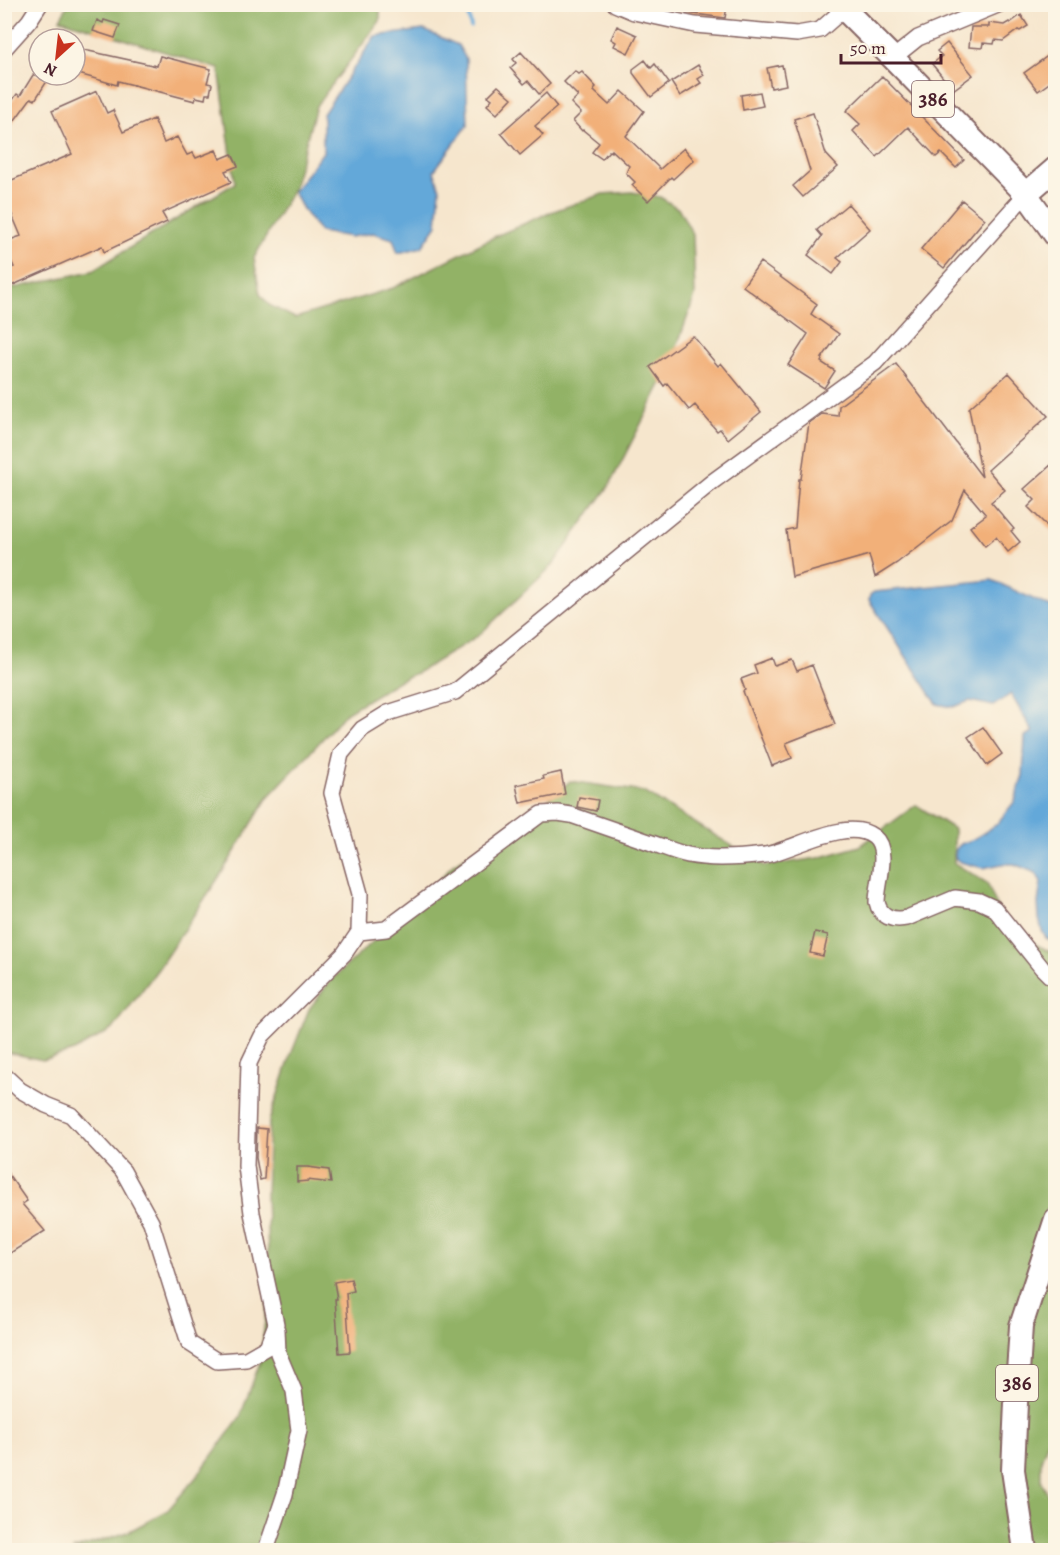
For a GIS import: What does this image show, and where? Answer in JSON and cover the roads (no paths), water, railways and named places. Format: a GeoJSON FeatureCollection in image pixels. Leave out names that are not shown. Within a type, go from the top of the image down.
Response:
{"type":"FeatureCollection","features":[{"type":"Feature","properties":{"kind":"highway","name":"386"},"geometry":{"type":"LineString","coordinates":[[841,7],[1026,194],[1056,236]]}},
{"type":"Feature","properties":{"kind":"highway"},"geometry":{"type":"LineString","coordinates":[[1026,194],[1056,168]]}},
{"type":"Feature","properties":{"kind":"highway","name":"386"},"geometry":{"type":"LineString","coordinates":[[1025,1551],[1013,1470],[1021,1326],[1056,1219]]}},
{"type":"Feature","properties":{"kind":"street"},"geometry":{"type":"LineString","coordinates":[[4,49],[29,21],[40,4]]}},
{"type":"Feature","properties":{"kind":"street"},"geometry":{"type":"LineString","coordinates":[[615,4],[634,12],[696,26],[797,34],[820,30],[841,7]]}},
{"type":"Feature","properties":{"kind":"street"},"geometry":{"type":"LineString","coordinates":[[893,58],[918,38],[1000,4]]}},
{"type":"Feature","properties":{"kind":"street"},"geometry":{"type":"LineString","coordinates":[[266,1551],[285,1494],[299,1430],[294,1391],[278,1353],[276,1324],[252,1213],[246,1166],[249,1063],[262,1036],[344,954],[359,932],[360,894],[332,793],[341,754],[362,729],[388,713],[455,692],[712,482],[875,363],[1026,194]]}},
{"type":"Feature","properties":{"kind":"street"},"geometry":{"type":"LineString","coordinates":[[359,932],[386,929],[541,814],[571,815],[687,855],[725,858],[767,855],[839,831],[853,830],[867,832],[879,842],[883,855],[877,902],[884,915],[899,920],[955,898],[980,901],[994,908],[1042,968],[1056,979]]}},
{"type":"Feature","properties":{"kind":"street"},"geometry":{"type":"LineString","coordinates":[[4,1075],[20,1090],[46,1105],[71,1115],[123,1171],[152,1222],[189,1343],[217,1361],[246,1359],[267,1347],[276,1324]]}},
{"type":"Feature","properties":{"kind":"water"},"geometry":{"type":"Polygon","coordinates":[[[424,30],[458,45],[466,59],[468,125],[434,171],[440,189],[437,225],[422,247],[398,253],[393,239],[373,233],[351,237],[320,232],[293,192],[323,152],[323,114],[375,36],[424,30]]]}},
{"type":"Feature","properties":{"kind":"water"},"geometry":{"type":"Polygon","coordinates":[[[992,580],[1055,609],[1055,943],[1046,938],[1042,931],[1038,903],[1041,882],[1036,873],[1014,864],[983,868],[960,862],[955,855],[956,849],[961,844],[974,839],[996,825],[1015,801],[1023,775],[1025,736],[1033,732],[1011,694],[993,706],[970,701],[953,707],[937,704],[869,600],[870,595],[874,592],[992,580]]]}},
{"type":"Feature","properties":{"kind":"waterway"},"geometry":{"type":"LineString","coordinates":[[466,4],[471,27]]}}]}
